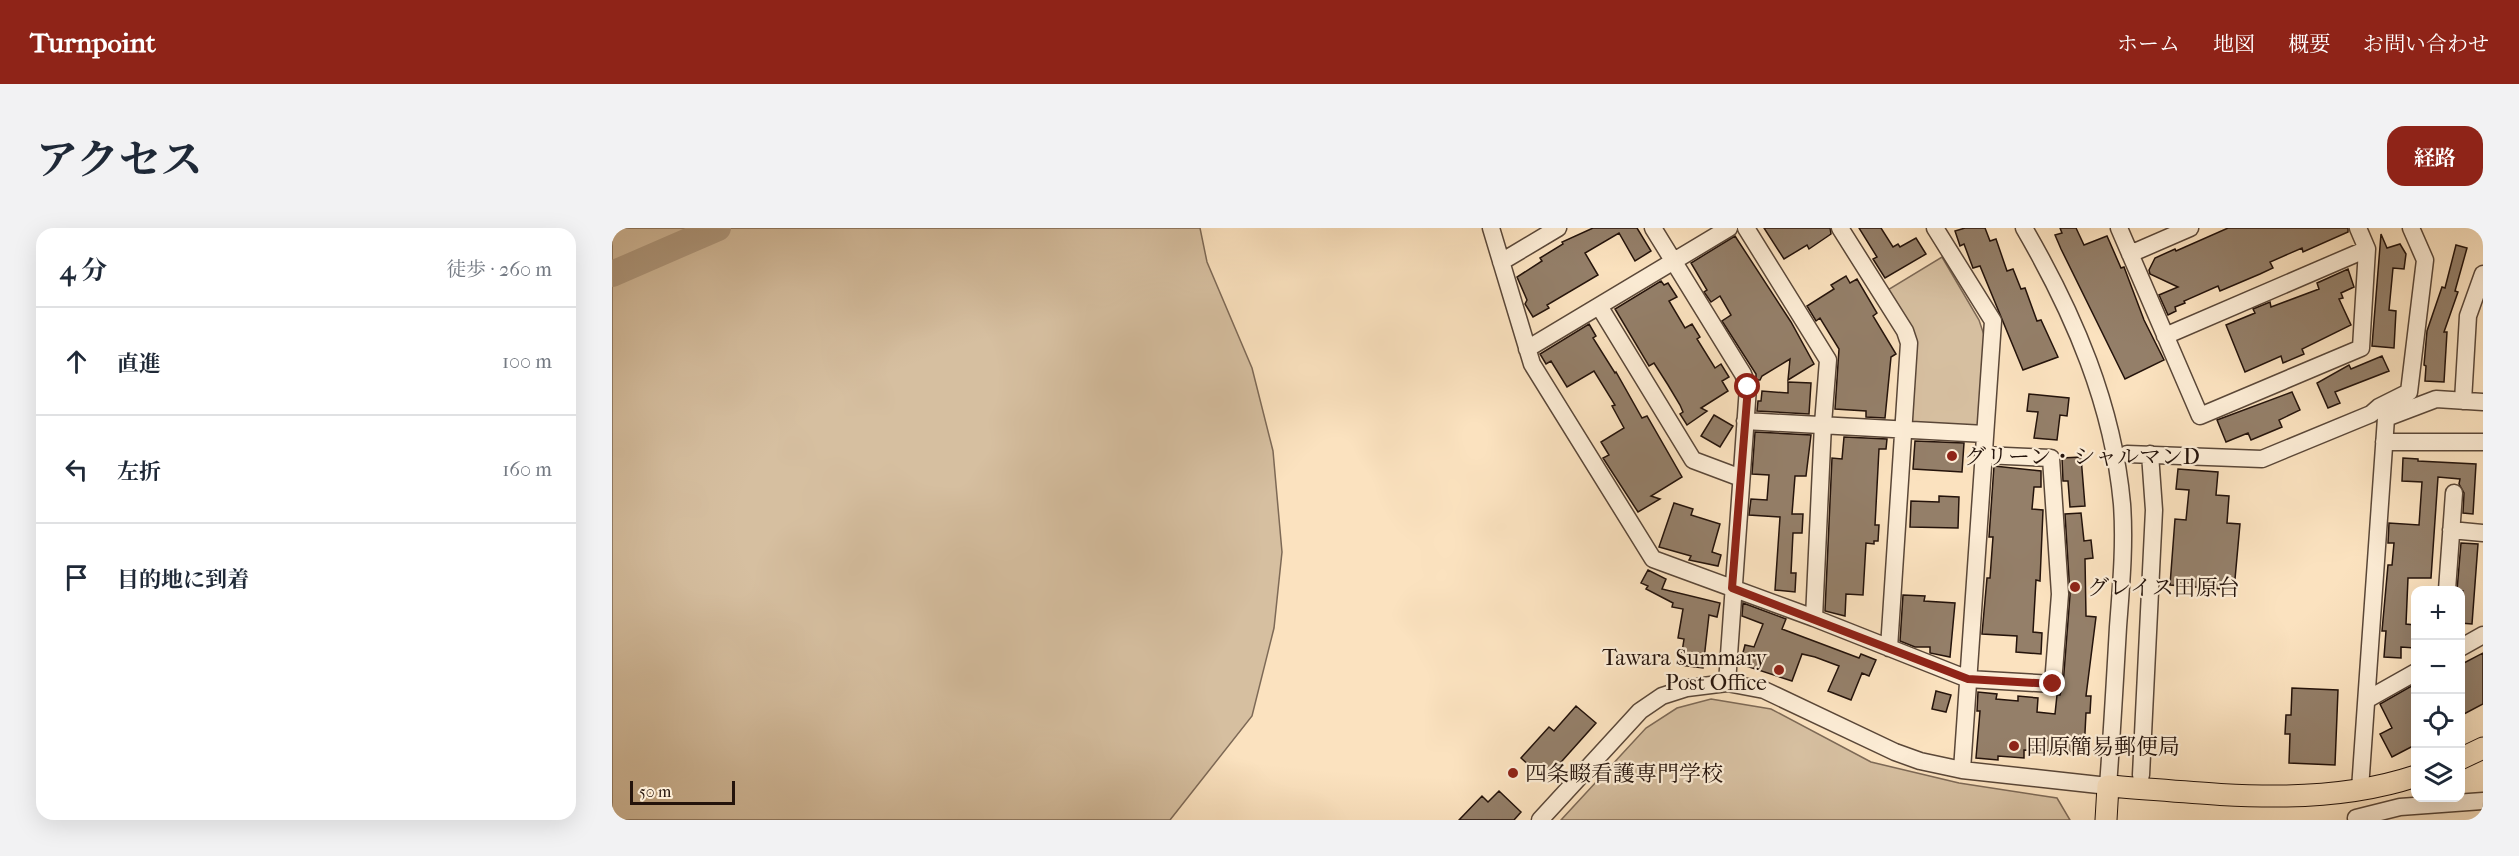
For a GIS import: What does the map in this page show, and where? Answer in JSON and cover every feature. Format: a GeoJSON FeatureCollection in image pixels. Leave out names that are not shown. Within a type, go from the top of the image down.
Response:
{"type":"FeatureCollection","features":[{"type":"Feature","properties":{"kind":"main road"},"geometry":{"type":"LineString","coordinates":[[2465,757],[2483,748]]}},
{"type":"Feature","properties":{"kind":"main road"},"geometry":{"type":"LineString","coordinates":[[2106,820],[2108,786],[2271,796],[2337,793],[2411,777]]}},
{"type":"Feature","properties":{"kind":"street"},"geometry":{"type":"LineString","coordinates":[[1491,228],[1532,364],[1653,559],[1814,618],[1968,679],[2053,684],[2060,594],[2051,458],[1983,454]]}},
{"type":"Feature","properties":{"kind":"street"},"geometry":{"type":"LineString","coordinates":[[1501,262],[1558,228]]}},
{"type":"Feature","properties":{"kind":"street"},"geometry":{"type":"LineString","coordinates":[[1653,228],[1743,374],[1748,387],[1727,683]]}},
{"type":"Feature","properties":{"kind":"street"},"geometry":{"type":"LineString","coordinates":[[1527,349],[1729,228]]}},
{"type":"Feature","properties":{"kind":"street"},"geometry":{"type":"LineString","coordinates":[[1746,228],[1828,360],[1814,618]]}},
{"type":"Feature","properties":{"kind":"street"},"geometry":{"type":"LineString","coordinates":[[1840,228],[1905,331],[1909,343],[1889,648]]}},
{"type":"Feature","properties":{"kind":"street"},"geometry":{"type":"LineString","coordinates":[[1935,228],[1993,321],[1962,770]]}},
{"type":"Feature","properties":{"kind":"street"},"geometry":{"type":"LineString","coordinates":[[1540,820],[1640,711],[1662,696],[1687,688],[1727,683],[1764,690],[1895,752],[1920,761],[1962,770],[2108,786],[2123,558],[2122,505],[2114,453],[2099,392],[2079,335],[2051,275],[2024,228]]}},
{"type":"Feature","properties":{"kind":"street"},"geometry":{"type":"LineString","coordinates":[[2119,228],[2200,416],[2361,348],[2367,249],[2358,228]]}},
{"type":"Feature","properties":{"kind":"street"},"geometry":{"type":"LineString","coordinates":[[2130,254],[2190,228]]}},
{"type":"Feature","properties":{"kind":"street"},"geometry":{"type":"LineString","coordinates":[[2127,454],[2262,459],[2371,414],[2379,407],[2409,392],[2425,260],[2411,228]]}},
{"type":"Feature","properties":{"kind":"street"},"geometry":{"type":"LineString","coordinates":[[2165,336],[2367,249]]}},
{"type":"Feature","properties":{"kind":"street"},"geometry":{"type":"LineString","coordinates":[[2463,401],[2468,316],[2483,274]]}},
{"type":"Feature","properties":{"kind":"street"},"geometry":{"type":"LineString","coordinates":[[1599,306],[1694,460],[1741,478]]}},
{"type":"Feature","properties":{"kind":"street"},"geometry":{"type":"LineString","coordinates":[[2483,402],[2436,399],[2386,418],[2368,699],[2356,819],[2400,807],[2483,801]]}},
{"type":"Feature","properties":{"kind":"street"},"geometry":{"type":"LineString","coordinates":[[1745,421],[1985,434]]}},
{"type":"Feature","properties":{"kind":"street"},"geometry":{"type":"LineString","coordinates":[[2384,442],[2483,442]]}},
{"type":"Feature","properties":{"kind":"street"},"geometry":{"type":"LineString","coordinates":[[2141,775],[2154,510],[2150,454]]}},
{"type":"Feature","properties":{"kind":"street"},"geometry":{"type":"LineString","coordinates":[[2447,586],[2454,493]]}},
{"type":"Feature","properties":{"kind":"street"},"geometry":{"type":"LineString","coordinates":[[2451,530],[2483,533]]}},
{"type":"Feature","properties":{"kind":"street"},"geometry":{"type":"LineString","coordinates":[[2465,645],[2483,635]]}},
{"type":"Feature","properties":{"kind":"street"},"geometry":{"type":"LineString","coordinates":[[2368,699],[2411,674]]}},
{"type":"Feature","properties":{"kind":"shaded area"},"geometry":{"type":"Polygon","coordinates":[[[612,228],[1200,228],[1207,262],[1252,368],[1273,451],[1282,552],[1274,628],[1252,716],[1170,820],[612,820],[612,228]]]}},
{"type":"Feature","properties":{"kind":"shaded area"},"geometry":{"type":"Polygon","coordinates":[[[1942,257],[1979,320],[1984,335],[1978,424],[1972,430],[1910,423],[1914,363],[1886,291],[1942,257]]]}},
{"type":"Feature","properties":{"kind":"shaded area"},"geometry":{"type":"Polygon","coordinates":[[[1711,699],[1771,709],[1871,762],[1959,783],[2057,798],[2070,820],[1561,820],[1646,728],[1677,708],[1711,699]]]}},
{"type":"Feature","properties":{"kind":"building"},"geometry":{"type":"Polygon","coordinates":[[[1593,228],[1637,228],[1651,251],[1635,261],[1619,233],[1585,253],[1598,275],[1547,305],[1549,308],[1533,317],[1525,304],[1527,300],[1517,277],[1542,261],[1540,258],[1563,244],[1562,242],[1593,228]]]}},
{"type":"Feature","properties":{"kind":"building"},"geometry":{"type":"Polygon","coordinates":[[[1764,228],[1830,228],[1831,234],[1809,249],[1807,245],[1784,259],[1764,228]]]}},
{"type":"Feature","properties":{"kind":"building"},"geometry":{"type":"Polygon","coordinates":[[[1859,228],[1881,228],[1893,247],[1898,244],[1900,247],[1916,238],[1926,254],[1885,278],[1873,259],[1877,257],[1859,228]]]}},
{"type":"Feature","properties":{"kind":"building"},"geometry":{"type":"Polygon","coordinates":[[[1965,228],[1985,228],[1990,241],[1996,239],[2007,271],[2013,269],[2021,289],[2025,288],[2037,321],[2041,320],[2058,357],[2023,370],[1980,266],[1973,268],[1964,244],[1960,246],[1955,231],[1965,228]]]}},
{"type":"Feature","properties":{"kind":"building"},"geometry":{"type":"Polygon","coordinates":[[[2060,228],[2076,228],[2084,245],[2107,236],[2121,268],[2124,267],[2144,320],[2164,360],[2125,379],[2061,249],[2055,235],[2062,233],[2060,228]]]}},
{"type":"Feature","properties":{"kind":"building"},"geometry":{"type":"Polygon","coordinates":[[[2228,228],[2348,228],[2348,232],[2303,252],[2302,248],[2270,262],[2273,268],[2220,291],[2218,286],[2184,301],[2185,303],[2175,307],[2176,311],[2168,315],[2159,295],[2178,287],[2150,274],[2149,270],[2155,258],[2228,228]]]}},
{"type":"Feature","properties":{"kind":"building"},"geometry":{"type":"Polygon","coordinates":[[[2381,234],[2387,248],[2400,244],[2406,254],[2404,269],[2393,268],[2389,310],[2396,311],[2394,348],[2372,346],[2381,234]]]}},
{"type":"Feature","properties":{"kind":"building"},"geometry":{"type":"Polygon","coordinates":[[[1735,236],[1791,322],[1814,364],[1788,380],[1790,359],[1762,376],[1760,380],[1756,380],[1756,374],[1722,321],[1731,315],[1720,296],[1711,302],[1704,292],[1707,290],[1691,263],[1735,236]]]}},
{"type":"Feature","properties":{"kind":"building"},"geometry":{"type":"Polygon","coordinates":[[[2456,245],[2467,248],[2455,291],[2458,292],[2444,332],[2447,332],[2444,382],[2425,381],[2427,331],[2442,287],[2445,288],[2456,245]]]}},
{"type":"Feature","properties":{"kind":"building"},"geometry":{"type":"Polygon","coordinates":[[[2348,269],[2354,287],[2341,293],[2343,298],[2339,299],[2351,325],[2302,349],[2304,354],[2283,363],[2281,356],[2245,372],[2226,325],[2255,313],[2253,309],[2270,302],[2271,307],[2319,289],[2317,283],[2348,269]]]}},
{"type":"Feature","properties":{"kind":"building"},"geometry":{"type":"Polygon","coordinates":[[[1846,276],[1850,283],[1857,279],[1877,313],[1873,316],[1896,354],[1891,357],[1885,418],[1866,417],[1866,411],[1835,409],[1839,349],[1820,318],[1816,321],[1807,306],[1834,289],[1831,285],[1846,276]]]}},
{"type":"Feature","properties":{"kind":"building"},"geometry":{"type":"Polygon","coordinates":[[[1661,281],[1664,285],[1668,283],[1677,297],[1669,301],[1685,328],[1692,324],[1700,337],[1697,339],[1715,368],[1721,364],[1729,377],[1722,381],[1728,391],[1701,408],[1707,411],[1687,425],[1680,414],[1683,412],[1680,405],[1668,385],[1654,363],[1649,366],[1615,309],[1661,281]]]}},
{"type":"Feature","properties":{"kind":"building"},"geometry":{"type":"Polygon","coordinates":[[[1589,324],[1596,336],[1593,338],[1616,372],[1642,418],[1647,416],[1682,477],[1651,496],[1660,499],[1638,512],[1603,458],[1609,455],[1601,442],[1624,428],[1612,406],[1615,405],[1594,371],[1567,387],[1551,361],[1546,364],[1540,354],[1589,324]]]}},
{"type":"Feature","properties":{"kind":"building"},"geometry":{"type":"Polygon","coordinates":[[[2382,356],[2389,371],[2335,392],[2340,403],[2328,408],[2317,383],[2349,365],[2351,369],[2382,356]]]}},
{"type":"Feature","properties":{"kind":"building"},"geometry":{"type":"Polygon","coordinates":[[[1788,382],[1811,383],[1809,414],[1757,411],[1762,391],[1788,393],[1788,382]]]}},
{"type":"Feature","properties":{"kind":"building"},"geometry":{"type":"Polygon","coordinates":[[[2292,392],[2300,410],[2279,420],[2282,427],[2251,440],[2248,433],[2226,442],[2217,420],[2292,392]]]}},
{"type":"Feature","properties":{"kind":"building"},"geometry":{"type":"Polygon","coordinates":[[[2029,394],[2069,398],[2067,416],[2060,415],[2057,440],[2034,438],[2038,412],[2027,411],[2029,394]]]}},
{"type":"Feature","properties":{"kind":"building"},"geometry":{"type":"Polygon","coordinates":[[[1714,415],[1733,426],[1720,447],[1701,436],[1714,415]]]}},
{"type":"Feature","properties":{"kind":"building"},"geometry":{"type":"Polygon","coordinates":[[[1755,432],[1811,435],[1806,476],[1795,476],[1792,514],[1803,514],[1802,533],[1793,533],[1791,573],[1796,573],[1795,592],[1775,590],[1780,517],[1749,515],[1751,499],[1767,500],[1769,475],[1752,474],[1755,432]]]}},
{"type":"Feature","properties":{"kind":"building"},"geometry":{"type":"Polygon","coordinates":[[[1844,437],[1887,439],[1886,449],[1879,449],[1875,525],[1879,525],[1878,541],[1874,541],[1874,544],[1866,543],[1863,595],[1846,594],[1845,616],[1825,611],[1832,458],[1842,459],[1844,437]]]}},
{"type":"Feature","properties":{"kind":"building"},"geometry":{"type":"Polygon","coordinates":[[[1915,441],[1964,443],[1962,472],[1913,469],[1915,441]]]}},
{"type":"Feature","properties":{"kind":"building"},"geometry":{"type":"Polygon","coordinates":[[[2081,457],[2085,506],[2070,507],[2068,481],[2063,481],[2062,458],[2081,457]]]}},
{"type":"Feature","properties":{"kind":"building"},"geometry":{"type":"Polygon","coordinates":[[[2403,458],[2476,464],[2473,514],[2463,513],[2464,493],[2459,484],[2460,479],[2438,477],[2431,578],[2408,578],[2406,624],[2411,625],[2411,648],[2401,647],[2401,658],[2384,657],[2386,631],[2382,631],[2388,565],[2392,565],[2394,543],[2388,543],[2389,523],[2419,525],[2422,482],[2402,481],[2403,458]]]}},
{"type":"Feature","properties":{"kind":"building"},"geometry":{"type":"Polygon","coordinates":[[[1994,466],[2041,471],[2041,487],[2034,487],[2032,509],[2043,510],[2040,581],[2036,580],[2033,632],[2042,633],[2041,654],[2016,652],[2017,636],[1982,634],[1993,537],[1989,537],[1994,466]]]}},
{"type":"Feature","properties":{"kind":"building"},"geometry":{"type":"Polygon","coordinates":[[[2178,469],[2218,472],[2216,495],[2229,496],[2227,523],[2240,524],[2234,590],[2170,585],[2175,519],[2186,520],[2189,490],[2176,489],[2178,469]]]}},
{"type":"Feature","properties":{"kind":"building"},"geometry":{"type":"Polygon","coordinates":[[[1939,496],[1959,497],[1958,528],[1910,527],[1911,501],[1939,502],[1939,496]]]}},
{"type":"Feature","properties":{"kind":"building"},"geometry":{"type":"Polygon","coordinates":[[[1674,503],[1693,509],[1691,515],[1720,524],[1712,552],[1721,555],[1718,566],[1689,560],[1691,556],[1659,547],[1674,503]]]}},
{"type":"Feature","properties":{"kind":"building"},"geometry":{"type":"Polygon","coordinates":[[[2081,513],[2084,541],[2091,540],[2093,558],[2085,559],[2086,616],[2096,617],[2086,696],[2091,696],[2090,713],[2086,713],[2084,752],[2024,750],[2024,758],[1998,756],[1998,760],[1976,758],[1980,711],[1977,711],[1978,692],[1997,694],[1996,699],[2018,701],[2018,696],[2038,698],[2037,712],[2055,714],[2057,695],[2060,695],[2063,685],[2070,595],[2065,514],[2081,513]]]}},
{"type":"Feature","properties":{"kind":"building"},"geometry":{"type":"Polygon","coordinates":[[[2461,543],[2478,544],[2472,624],[2465,623],[2465,586],[2457,586],[2461,543]]]}},
{"type":"Feature","properties":{"kind":"building"},"geometry":{"type":"Polygon","coordinates":[[[1648,570],[1666,579],[1662,589],[1720,603],[1717,617],[1709,615],[1703,668],[1680,665],[1684,639],[1678,638],[1683,609],[1672,607],[1673,603],[1646,589],[1648,586],[1641,583],[1648,570]]]}},
{"type":"Feature","properties":{"kind":"building"},"geometry":{"type":"Polygon","coordinates":[[[1903,595],[1925,596],[1924,601],[1955,603],[1950,657],[1930,653],[1930,647],[1915,647],[1900,641],[1903,595]]]}},
{"type":"Feature","properties":{"kind":"building"},"geometry":{"type":"Polygon","coordinates":[[[1743,603],[1786,619],[1782,629],[1859,658],[1861,654],[1876,660],[1869,676],[1862,673],[1851,700],[1828,691],[1839,666],[1815,657],[1802,654],[1792,681],[1740,664],[1745,645],[1754,647],[1763,624],[1742,616],[1743,603]]]}},
{"type":"Feature","properties":{"kind":"building"},"geometry":{"type":"Polygon","coordinates":[[[2483,653],[2483,704],[2465,713],[2465,694],[2465,662],[2483,653]]]}},
{"type":"Feature","properties":{"kind":"building"},"geometry":{"type":"Polygon","coordinates":[[[2411,686],[2411,747],[2392,757],[2380,734],[2392,728],[2380,704],[2411,686]]]}},
{"type":"Feature","properties":{"kind":"building"},"geometry":{"type":"Polygon","coordinates":[[[2292,688],[2338,690],[2335,765],[2289,763],[2290,734],[2285,734],[2286,715],[2291,715],[2292,688]]]}},
{"type":"Feature","properties":{"kind":"building"},"geometry":{"type":"Polygon","coordinates":[[[1936,691],[1951,695],[1946,712],[1932,709],[1936,691]]]}},
{"type":"Feature","properties":{"kind":"building"},"geometry":{"type":"Polygon","coordinates":[[[1576,706],[1596,723],[1545,780],[1521,758],[1549,727],[1554,731],[1576,706]]]}},
{"type":"Feature","properties":{"kind":"building"},"geometry":{"type":"Polygon","coordinates":[[[1499,791],[1521,812],[1514,820],[1459,820],[1482,796],[1488,802],[1499,791]]]}},
{"type":"Feature","properties":{"kind":"waterway"},"geometry":{"type":"LineString","coordinates":[[612,274],[718,228]]}},
{"type":"Feature","properties":{"kind":"place","name":"グリーン・シャルマンD"},"geometry":{"type":"Point","coordinates":[1952,456]}},
{"type":"Feature","properties":{"kind":"place","name":"グレイス田原台"},"geometry":{"type":"Point","coordinates":[2075,587]}},
{"type":"Feature","properties":{"kind":"place","name":"Tawara Summary Post Office"},"geometry":{"type":"Point","coordinates":[1779,670]}},
{"type":"Feature","properties":{"kind":"place","name":"田原簡易郵便局"},"geometry":{"type":"Point","coordinates":[2014,746]}},
{"type":"Feature","properties":{"kind":"place","name":"四条畷看護専門学校"},"geometry":{"type":"Point","coordinates":[1513,773]}},
{"type":"Feature","properties":{"kind":"route"},"geometry":{"type":"LineString","coordinates":[[1748,387],[1732,588],[1968,679],[2053,684]]}}]}
